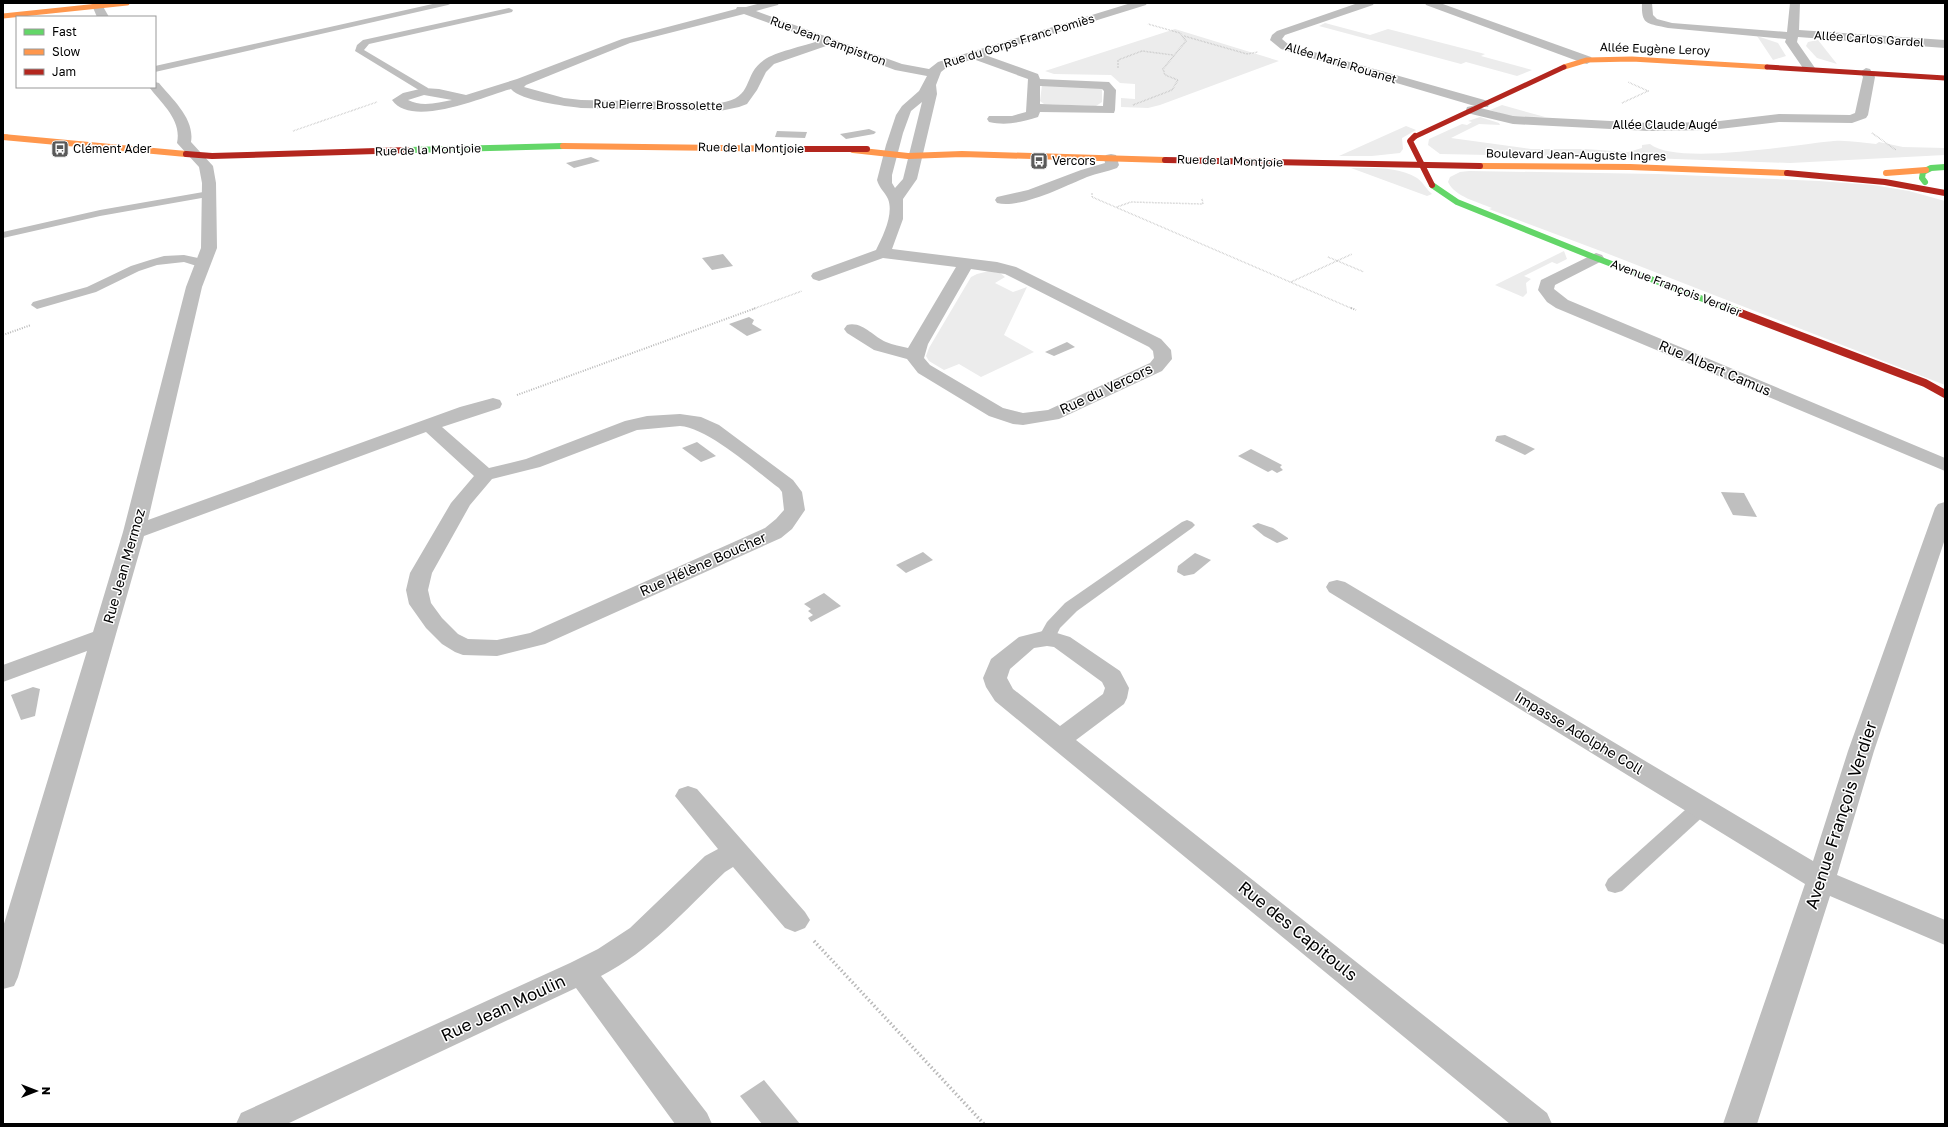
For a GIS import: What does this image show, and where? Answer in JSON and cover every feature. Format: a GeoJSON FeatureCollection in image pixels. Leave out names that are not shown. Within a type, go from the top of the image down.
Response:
{"type":"FeatureCollection","features":[{"type":"Feature","properties":{"kind":"main road"},"geometry":{"type":"LineString","coordinates":[[3,16],[96,5],[127,3]]}},
{"type":"Feature","properties":{"kind":"main road","name":"Allée Eugène Leroy"},"geometry":{"type":"LineString","coordinates":[[1421,164],[1410,144],[1410,139],[1569,65],[1587,60],[1632,58],[1809,68],[1945,78]]}},
{"type":"Feature","properties":{"kind":"main road","name":"Rue de la Montjoie"},"geometry":{"type":"LineString","coordinates":[[3,138],[194,154],[238,156],[591,145],[853,150],[1112,161],[1348,164]]}},
{"type":"Feature","properties":{"kind":"main road","name":"Boulevard Jean-Auguste Ingres"},"geometry":{"type":"LineString","coordinates":[[1348,164],[1630,167],[1802,173],[1875,173],[1926,170],[1945,167]]}},
{"type":"Feature","properties":{"kind":"main road","name":"Avenue François Verdier"},"geometry":{"type":"LineString","coordinates":[[1421,164],[1433,186],[1450,199],[1596,258],[1925,383],[1945,394]]}},
{"type":"Feature","properties":{"kind":"main road"},"geometry":{"type":"LineString","coordinates":[[1926,170],[1922,175],[1923,181],[1945,193]]}},
{"type":"Feature","properties":{"kind":"main road","name":"Boulevard Jean-Auguste Ingres"},"geometry":{"type":"LineString","coordinates":[[1802,173],[1884,182],[1945,193]]}},
{"type":"Feature","properties":{"kind":"street","name":"Rue Jean Campistron"},"geometry":{"type":"LineString","coordinates":[[723,3],[932,79]]}},
{"type":"Feature","properties":{"kind":"street"},"geometry":{"type":"LineString","coordinates":[[466,99],[425,90],[408,94],[398,100],[408,106],[447,106],[521,82],[626,41],[774,3]]}},
{"type":"Feature","properties":{"kind":"street","name":"Rue du Corps Franc Pomiès"},"geometry":{"type":"LineString","coordinates":[[932,79],[920,97],[909,105],[904,111],[891,152],[884,179],[888,190],[895,199],[910,180],[931,94],[932,79],[935,70],[942,65],[1142,3]]}},
{"type":"Feature","properties":{"kind":"street","name":"Allée Marie Rouanet"},"geometry":{"type":"LineString","coordinates":[[1369,3],[1281,33],[1276,39],[1277,42],[1282,46],[1478,107]]}},
{"type":"Feature","properties":{"kind":"street"},"geometry":{"type":"LineString","coordinates":[[1430,3],[1587,60]]}},
{"type":"Feature","properties":{"kind":"street","name":"Allée Carlos Gardel"},"geometry":{"type":"LineString","coordinates":[[1647,3],[1646,14],[1649,18],[1672,26],[1945,44]]}},
{"type":"Feature","properties":{"kind":"street"},"geometry":{"type":"LineString","coordinates":[[1795,3],[1792,34],[1793,46],[1809,68]]}},
{"type":"Feature","properties":{"kind":"street"},"geometry":{"type":"LineString","coordinates":[[96,5],[102,16]]}},
{"type":"Feature","properties":{"kind":"street","name":"Rue Pierre Brossolette"},"geometry":{"type":"LineString","coordinates":[[521,82],[517,88],[522,92],[564,102],[720,107],[736,104],[746,99],[764,65],[770,61],[830,41]]}},
{"type":"Feature","properties":{"kind":"street"},"geometry":{"type":"LineString","coordinates":[[973,56],[1034,77],[1033,114],[1013,120],[994,120]]}},
{"type":"Feature","properties":{"kind":"street"},"geometry":{"type":"LineString","coordinates":[[1852,119],[1861,115],[1869,77],[1866,72]]}},
{"type":"Feature","properties":{"kind":"street"},"geometry":{"type":"LineString","coordinates":[[1033,108],[1109,110],[1110,90],[1105,85],[1034,82]]}},
{"type":"Feature","properties":{"kind":"street","name":"Rue Jean Mermoz"},"geometry":{"type":"LineString","coordinates":[[3,977],[134,532],[194,288],[209,248],[209,194],[206,166],[184,143],[187,133],[182,122],[156,87]]}},
{"type":"Feature","properties":{"kind":"street","name":"Allée Claude Augé"},"geometry":{"type":"LineString","coordinates":[[1478,107],[1513,120],[1649,127],[1711,126],[1779,118],[1852,119]]}},
{"type":"Feature","properties":{"kind":"street"},"geometry":{"type":"LineString","coordinates":[[1002,200],[1020,199],[1112,161]]}},
{"type":"Feature","properties":{"kind":"street"},"geometry":{"type":"LineString","coordinates":[[819,276],[882,253],[888,244],[896,214],[895,199]]}},
{"type":"Feature","properties":{"kind":"street","name":"Rue du Vercors"},"geometry":{"type":"LineString","coordinates":[[882,253],[1010,270],[1155,343],[1162,350],[1163,359],[1156,367],[1052,415],[1023,419],[1013,418],[996,412],[924,369],[915,360],[914,355]]}},
{"type":"Feature","properties":{"kind":"street","name":"Rue Albert Camus"},"geometry":{"type":"LineString","coordinates":[[1596,258],[1547,284],[1546,290],[1562,304],[1945,465]]}},
{"type":"Feature","properties":{"kind":"street"},"geometry":{"type":"LineString","coordinates":[[853,329],[880,346],[914,355],[966,264]]}},
{"type":"Feature","properties":{"kind":"street"},"geometry":{"type":"LineString","coordinates":[[134,532],[429,424],[466,411],[493,404]]}},
{"type":"Feature","properties":{"kind":"street","name":"Rue Hélène Boucher"},"geometry":{"type":"LineString","coordinates":[[680,420],[699,423],[712,428],[786,484],[792,492],[795,510],[784,524],[773,533],[537,639],[497,648],[463,647],[450,639],[425,613],[420,604],[417,590],[421,574],[461,503],[485,475],[533,462],[632,425],[647,422],[680,420]]}},
{"type":"Feature","properties":{"kind":"street"},"geometry":{"type":"LineString","coordinates":[[429,424],[485,475]]}},
{"type":"Feature","properties":{"kind":"street","name":"Avenue François Verdier"},"geometry":{"type":"LineString","coordinates":[[1740,1124],[1821,880],[1861,751],[1945,508]]}},
{"type":"Feature","properties":{"kind":"street","name":"Impasse Adolphe Coll"},"geometry":{"type":"LineString","coordinates":[[1337,587],[1821,880],[1945,933]]}},
{"type":"Feature","properties":{"kind":"street"},"geometry":{"type":"LineString","coordinates":[[3,674],[103,637]]}},
{"type":"Feature","properties":{"kind":"street"},"geometry":{"type":"LineString","coordinates":[[1047,638],[1062,642],[1111,677],[1117,688],[1115,698],[1060,739]]}},
{"type":"Feature","properties":{"kind":"street","name":"Rue des Capitouls"},"geometry":{"type":"LineString","coordinates":[[1047,638],[1028,642],[999,664],[995,678],[998,687],[1004,695],[1535,1124]]}},
{"type":"Feature","properties":{"kind":"street"},"geometry":{"type":"LineString","coordinates":[[688,796],[795,920]]}},
{"type":"Feature","properties":{"kind":"street"},"geometry":{"type":"LineString","coordinates":[[581,972],[609,958],[640,936],[715,864],[736,852]]}},
{"type":"Feature","properties":{"kind":"street","name":"Rue Jean Moulin"},"geometry":{"type":"LineString","coordinates":[[253,1124],[581,972],[696,1124]]}},
{"type":"Feature","properties":{"kind":"lane"},"geometry":{"type":"LineString","coordinates":[[156,69],[448,3]]}},
{"type":"Feature","properties":{"kind":"lane"},"geometry":{"type":"LineString","coordinates":[[425,90],[359,51],[360,47],[366,42],[509,10]]}},
{"type":"Feature","properties":{"kind":"lane"},"geometry":{"type":"LineString","coordinates":[[3,235],[100,213],[209,194]]}},
{"type":"Feature","properties":{"kind":"lane"},"geometry":{"type":"LineString","coordinates":[[37,305],[99,287],[125,273],[178,258],[189,259],[203,264]]}},
{"type":"Feature","properties":{"kind":"lane"},"geometry":{"type":"LineString","coordinates":[[1047,638],[1053,626],[1070,607],[1187,525]]}},
{"type":"Feature","properties":{"kind":"lane"},"geometry":{"type":"LineString","coordinates":[[1615,885],[1701,807]]}},
{"type":"Feature","properties":{"kind":"path"},"geometry":{"type":"LineString","coordinates":[[1111,13],[1247,54],[1282,46]]}},
{"type":"Feature","properties":{"kind":"path"},"geometry":{"type":"LineString","coordinates":[[1109,110],[1127,107],[1172,90],[1178,80],[1165,75],[1163,69],[1186,43],[1184,36]]}},
{"type":"Feature","properties":{"kind":"path"},"geometry":{"type":"LineString","coordinates":[[1105,85],[1118,72],[1118,60],[1142,51],[1174,55]]}},
{"type":"Feature","properties":{"kind":"path"},"geometry":{"type":"LineString","coordinates":[[288,132],[378,101],[398,100]]}},
{"type":"Feature","properties":{"kind":"path"},"geometry":{"type":"LineString","coordinates":[[1852,119],[1883,142],[1900,152]]}},
{"type":"Feature","properties":{"kind":"path"},"geometry":{"type":"LineString","coordinates":[[1092,190],[1092,197],[1356,310]]}},
{"type":"Feature","properties":{"kind":"path"},"geometry":{"type":"LineString","coordinates":[[1117,208],[1131,202],[1203,204],[1202,199]]}},
{"type":"Feature","properties":{"kind":"path"},"geometry":{"type":"LineString","coordinates":[[1291,282],[1352,254]]}},
{"type":"Feature","properties":{"kind":"path"},"geometry":{"type":"LineString","coordinates":[[1328,256],[1364,272]]}},
{"type":"Feature","properties":{"kind":"path"},"geometry":{"type":"LineString","coordinates":[[493,404],[818,285],[819,276]]}},
{"type":"Feature","properties":{"kind":"path"},"geometry":{"type":"LineString","coordinates":[[795,920],[984,1124]]}},
{"type":"Feature","properties":{"kind":"shaded area"},"geometry":{"type":"Polygon","coordinates":[[[1325,23],[1370,35],[1388,29],[1485,54],[1481,56],[1532,70],[1517,76],[1466,62],[1461,64],[1319,26],[1325,23]]]}},
{"type":"Feature","properties":{"kind":"shaded area"},"geometry":{"type":"Polygon","coordinates":[[[1175,29],[1279,61],[1160,105],[1148,108],[1121,107],[1121,98],[1135,99],[1135,84],[1120,83],[1111,75],[1054,74],[1045,71],[1175,29]]]}},
{"type":"Feature","properties":{"kind":"shaded area"},"geometry":{"type":"Polygon","coordinates":[[[1757,36],[1778,43],[1786,56],[1773,60],[1757,36]]]}},
{"type":"Feature","properties":{"kind":"shaded area"},"geometry":{"type":"Polygon","coordinates":[[[1818,40],[1837,64],[1817,58],[1806,46],[1808,42],[1818,40]]]}},
{"type":"Feature","properties":{"kind":"shaded area"},"geometry":{"type":"Polygon","coordinates":[[[1042,85],[1102,88],[1102,102],[1096,106],[1044,104],[1040,101],[1042,85]]]}},
{"type":"Feature","properties":{"kind":"shaded area"},"geometry":{"type":"Polygon","coordinates":[[[1502,105],[1545,117],[1509,116],[1490,110],[1502,105]]]}},
{"type":"Feature","properties":{"kind":"shaded area"},"geometry":{"type":"Polygon","coordinates":[[[1480,117],[1499,123],[1500,125],[1479,124],[1451,138],[1531,149],[1585,149],[1628,152],[1642,148],[1642,145],[1650,144],[1664,150],[1710,154],[1834,141],[1850,141],[1876,144],[1879,142],[1903,147],[1945,148],[1945,155],[1790,163],[1648,158],[1440,154],[1428,145],[1429,139],[1462,124],[1467,125],[1472,122],[1468,121],[1480,117]]]}},
{"type":"Feature","properties":{"kind":"shaded area"},"geometry":{"type":"Polygon","coordinates":[[[1406,126],[1416,130],[1402,138],[1403,149],[1400,153],[1372,156],[1339,156],[1406,126]]]}},
{"type":"Feature","properties":{"kind":"shaded area"},"geometry":{"type":"Polygon","coordinates":[[[869,129],[876,132],[874,134],[846,139],[840,134],[869,129]]]}},
{"type":"Feature","properties":{"kind":"shaded area"},"geometry":{"type":"Polygon","coordinates":[[[777,131],[807,132],[805,138],[775,137],[777,131]]]}},
{"type":"Feature","properties":{"kind":"shaded area"},"geometry":{"type":"Polygon","coordinates":[[[591,157],[600,161],[574,168],[566,163],[591,157]]]}},
{"type":"Feature","properties":{"kind":"shaded area"},"geometry":{"type":"Polygon","coordinates":[[[1351,168],[1385,168],[1402,171],[1421,181],[1432,194],[1427,196],[1351,168]]]}},
{"type":"Feature","properties":{"kind":"shaded area"},"geometry":{"type":"Polygon","coordinates":[[[1460,172],[1658,174],[1819,181],[1873,185],[1909,191],[1945,201],[1945,385],[1489,209],[1492,208],[1456,192],[1448,182],[1450,177],[1460,172]]]}},
{"type":"Feature","properties":{"kind":"shaded area"},"geometry":{"type":"Polygon","coordinates":[[[1564,251],[1567,259],[1557,264],[1552,262],[1524,276],[1531,279],[1526,283],[1527,293],[1523,297],[1495,285],[1564,251]]]}},
{"type":"Feature","properties":{"kind":"shaded area"},"geometry":{"type":"Polygon","coordinates":[[[723,254],[733,266],[712,270],[702,258],[723,254]]]}},
{"type":"Feature","properties":{"kind":"shaded area"},"geometry":{"type":"Polygon","coordinates":[[[989,271],[1000,273],[1005,277],[995,283],[1013,292],[1027,287],[1004,335],[1034,352],[981,377],[959,364],[944,370],[929,361],[926,356],[929,348],[971,277],[989,271]]]}},
{"type":"Feature","properties":{"kind":"shaded area"},"geometry":{"type":"Polygon","coordinates":[[[749,317],[754,320],[752,324],[762,330],[747,336],[729,324],[749,317]]]}},
{"type":"Feature","properties":{"kind":"shaded area"},"geometry":{"type":"Polygon","coordinates":[[[1067,342],[1075,347],[1054,356],[1045,352],[1067,342]]]}},
{"type":"Feature","properties":{"kind":"shaded area"},"geometry":{"type":"Polygon","coordinates":[[[1505,435],[1535,449],[1525,455],[1495,441],[1497,436],[1505,435]]]}},
{"type":"Feature","properties":{"kind":"shaded area"},"geometry":{"type":"Polygon","coordinates":[[[697,442],[716,456],[701,462],[682,448],[697,442]]]}},
{"type":"Feature","properties":{"kind":"shaded area"},"geometry":{"type":"Polygon","coordinates":[[[1251,449],[1282,465],[1280,467],[1283,470],[1277,473],[1272,470],[1268,472],[1238,456],[1251,449]]]}},
{"type":"Feature","properties":{"kind":"shaded area"},"geometry":{"type":"Polygon","coordinates":[[[1721,492],[1744,493],[1757,517],[1733,515],[1721,492]]]}},
{"type":"Feature","properties":{"kind":"shaded area"},"geometry":{"type":"Polygon","coordinates":[[[1258,523],[1273,528],[1288,539],[1277,543],[1264,536],[1252,526],[1258,523]]]}},
{"type":"Feature","properties":{"kind":"shaded area"},"geometry":{"type":"Polygon","coordinates":[[[923,552],[933,560],[906,573],[896,565],[923,552]]]}},
{"type":"Feature","properties":{"kind":"shaded area"},"geometry":{"type":"Polygon","coordinates":[[[1195,553],[1211,560],[1194,574],[1184,576],[1177,572],[1178,566],[1195,553]]]}},
{"type":"Feature","properties":{"kind":"shaded area"},"geometry":{"type":"Polygon","coordinates":[[[824,593],[841,606],[811,622],[808,618],[813,615],[808,611],[811,609],[804,604],[824,593]]]}},
{"type":"Feature","properties":{"kind":"shaded area"},"geometry":{"type":"Polygon","coordinates":[[[33,687],[40,689],[35,716],[21,720],[11,695],[33,687]]]}},
{"type":"Feature","properties":{"kind":"shaded area"},"geometry":{"type":"Polygon","coordinates":[[[764,1080],[800,1124],[762,1124],[740,1096],[764,1080]]]}},
{"type":"Feature","properties":{"kind":"traffic: fast"},"geometry":{"type":"LineString","coordinates":[[409,150],[563,146]]}},
{"type":"Feature","properties":{"kind":"traffic: fast"},"geometry":{"type":"LineString","coordinates":[[1925,182],[1922,178],[1923,172],[1931,168],[1945,167]]}},
{"type":"Feature","properties":{"kind":"traffic: fast"},"geometry":{"type":"LineString","coordinates":[[1432,185],[1457,202],[1596,258],[1738,312]]}},
{"type":"Feature","properties":{"kind":"traffic: slow"},"geometry":{"type":"LineString","coordinates":[[3,16],[127,3]]}},
{"type":"Feature","properties":{"kind":"traffic: slow"},"geometry":{"type":"LineString","coordinates":[[1564,67],[1587,60],[1632,59],[1767,67]]}},
{"type":"Feature","properties":{"kind":"traffic: slow"},"geometry":{"type":"LineString","coordinates":[[3,137],[186,154]]}},
{"type":"Feature","properties":{"kind":"traffic: slow"},"geometry":{"type":"LineString","coordinates":[[563,146],[793,149]]}},
{"type":"Feature","properties":{"kind":"traffic: slow"},"geometry":{"type":"LineString","coordinates":[[853,150],[908,156],[962,154],[1165,160]]}},
{"type":"Feature","properties":{"kind":"traffic: slow"},"geometry":{"type":"LineString","coordinates":[[1480,166],[1630,167],[1787,173]]}},
{"type":"Feature","properties":{"kind":"traffic: slow"},"geometry":{"type":"LineString","coordinates":[[1886,173],[1926,170]]}},
{"type":"Feature","properties":{"kind":"traffic: jam"},"geometry":{"type":"LineString","coordinates":[[1432,185],[1410,141],[1416,135],[1564,67]]}},
{"type":"Feature","properties":{"kind":"traffic: jam"},"geometry":{"type":"LineString","coordinates":[[1767,67],[1945,78]]}},
{"type":"Feature","properties":{"kind":"traffic: jam"},"geometry":{"type":"LineString","coordinates":[[793,149],[867,149]]}},
{"type":"Feature","properties":{"kind":"traffic: jam"},"geometry":{"type":"LineString","coordinates":[[186,154],[212,156],[409,150]]}},
{"type":"Feature","properties":{"kind":"traffic: jam"},"geometry":{"type":"LineString","coordinates":[[1165,160],[1480,166]]}},
{"type":"Feature","properties":{"kind":"traffic: jam"},"geometry":{"type":"LineString","coordinates":[[1787,173],[1885,182],[1945,193]]}},
{"type":"Feature","properties":{"kind":"traffic: jam"},"geometry":{"type":"LineString","coordinates":[[1738,312],[1925,383],[1945,394]]}},
{"type":"Feature","properties":{"kind":"place","name":"Clément Ader"},"geometry":{"type":"Point","coordinates":[60,149]}},
{"type":"Feature","properties":{"kind":"place","name":"Vercors"},"geometry":{"type":"Point","coordinates":[1039,161]}}]}
